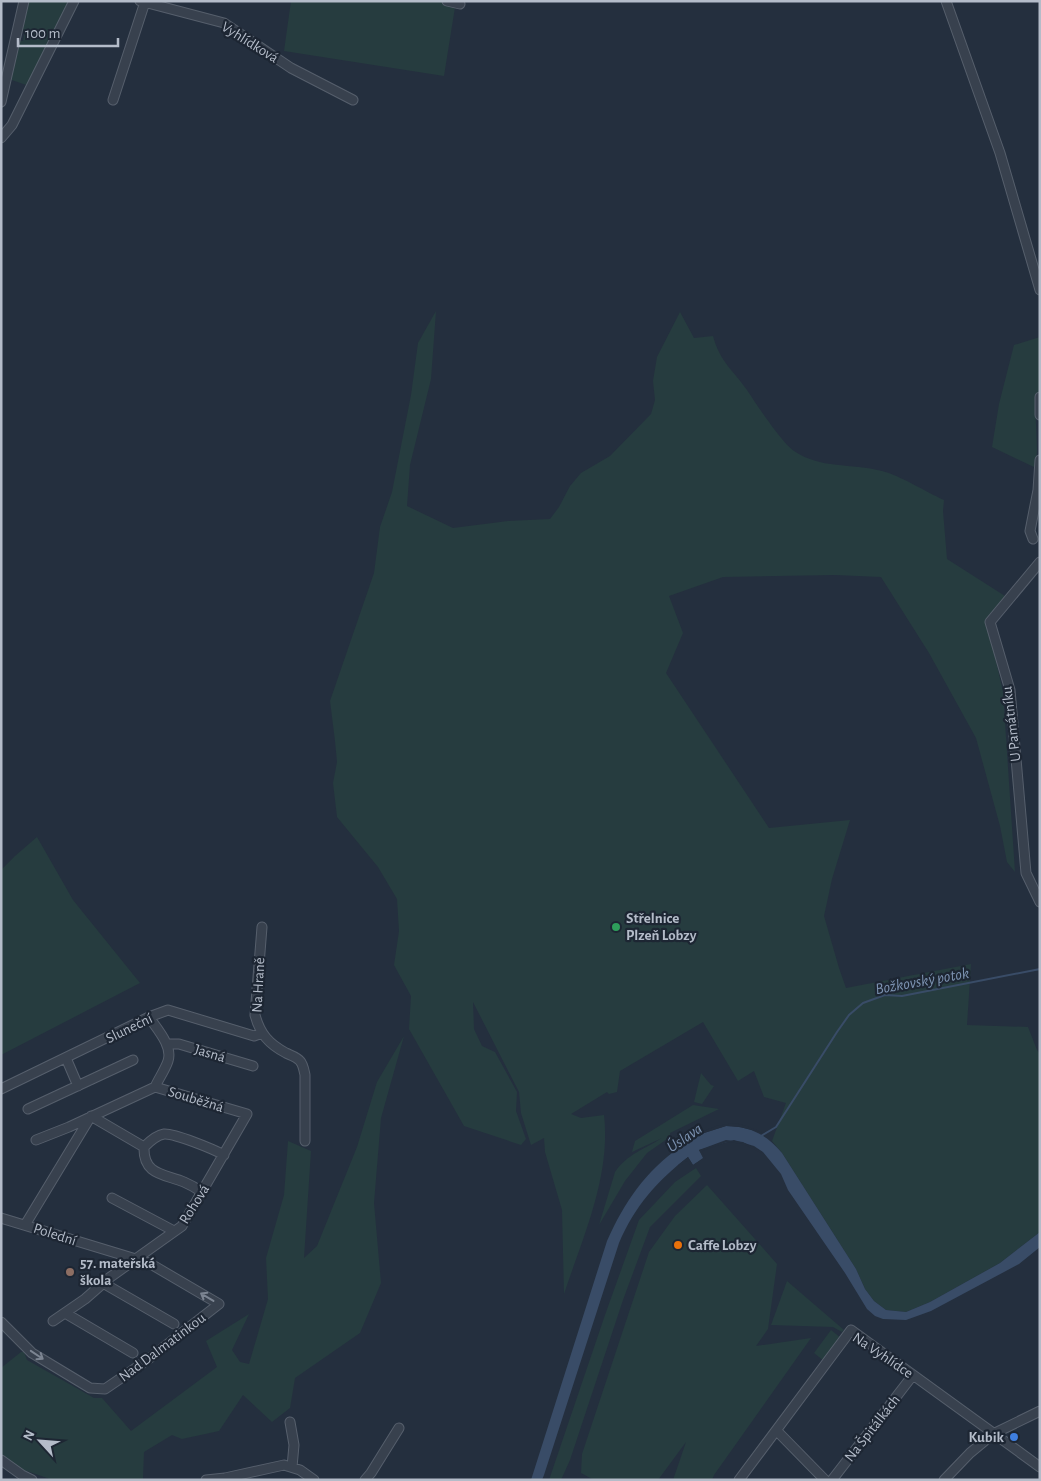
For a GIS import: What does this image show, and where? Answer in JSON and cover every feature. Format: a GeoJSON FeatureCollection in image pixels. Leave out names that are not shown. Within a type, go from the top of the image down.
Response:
{"type":"FeatureCollection","features":[{"type":"Feature","properties":{"kind":"street"},"geometry":{"type":"LineString","coordinates":[[1,102],[24,1]]}},
{"type":"Feature","properties":{"kind":"street"},"geometry":{"type":"LineString","coordinates":[[1,138],[12,125],[74,1]]}},
{"type":"Feature","properties":{"kind":"street"},"geometry":{"type":"LineString","coordinates":[[447,1],[460,4]]}},
{"type":"Feature","properties":{"kind":"street"},"geometry":{"type":"LineString","coordinates":[[946,1],[1000,153],[1040,290]]}},
{"type":"Feature","properties":{"kind":"street"},"geometry":{"type":"LineString","coordinates":[[113,100],[142,2]]}},
{"type":"Feature","properties":{"kind":"street","name":"Vyhlídková"},"geometry":{"type":"LineString","coordinates":[[142,2],[224,23],[291,68],[353,100]]}},
{"type":"Feature","properties":{"kind":"street"},"geometry":{"type":"LineString","coordinates":[[1040,397],[1040,415]]}},
{"type":"Feature","properties":{"kind":"street"},"geometry":{"type":"LineString","coordinates":[[1033,539],[1030,531],[1038,490],[1040,460]]}},
{"type":"Feature","properties":{"kind":"street","name":"U Památníku"},"geometry":{"type":"LineString","coordinates":[[1040,562],[990,622],[1010,690],[1026,873],[1040,902]]}},
{"type":"Feature","properties":{"kind":"street","name":"Na Hraně"},"geometry":{"type":"LineString","coordinates":[[262,927],[255,1006],[258,1025],[262,1033],[274,1046],[299,1060],[303,1066],[305,1075],[305,1141]]}},
{"type":"Feature","properties":{"kind":"street","name":"Sluneční"},"geometry":{"type":"LineString","coordinates":[[1,1089],[149,1017],[168,1010],[254,1036],[262,1033]]}},
{"type":"Feature","properties":{"kind":"street"},"geometry":{"type":"LineString","coordinates":[[149,1017],[167,1044],[169,1059],[155,1087]]}},
{"type":"Feature","properties":{"kind":"street","name":"Jasná"},"geometry":{"type":"LineString","coordinates":[[167,1044],[179,1044],[253,1066]]}},
{"type":"Feature","properties":{"kind":"street"},"geometry":{"type":"LineString","coordinates":[[66,1058],[78,1086]]}},
{"type":"Feature","properties":{"kind":"street"},"geometry":{"type":"LineString","coordinates":[[28,1109],[133,1060]]}},
{"type":"Feature","properties":{"kind":"street","name":"Souběžná"},"geometry":{"type":"LineString","coordinates":[[36,1140],[155,1087],[248,1114]]}},
{"type":"Feature","properties":{"kind":"street","name":"Rohová"},"geometry":{"type":"LineString","coordinates":[[112,1198],[174,1231],[182,1226],[248,1114]]}},
{"type":"Feature","properties":{"kind":"street"},"geometry":{"type":"LineString","coordinates":[[25,1224],[91,1116],[144,1147],[149,1166],[154,1171],[186,1183],[202,1192]]}},
{"type":"Feature","properties":{"kind":"street"},"geometry":{"type":"LineString","coordinates":[[144,1147],[157,1136],[166,1134],[212,1148],[224,1154]]}},
{"type":"Feature","properties":{"kind":"street","name":"Polední"},"geometry":{"type":"LineString","coordinates":[[1,1218],[136,1259]]}},
{"type":"Feature","properties":{"kind":"street"},"geometry":{"type":"LineString","coordinates":[[53,1321],[174,1231]]}},
{"type":"Feature","properties":{"kind":"street","name":"Nad Dalmatinkou"},"geometry":{"type":"LineString","coordinates":[[1,1322],[32,1353],[90,1388],[106,1389],[219,1304],[165,1271],[136,1259]]}},
{"type":"Feature","properties":{"kind":"street","name":"Nad Dalmatinkou"},"geometry":{"type":"LineString","coordinates":[[103,1283],[174,1324]]}},
{"type":"Feature","properties":{"kind":"street","name":"Nad Dalmatinkou"},"geometry":{"type":"LineString","coordinates":[[65,1313],[133,1353]]}},
{"type":"Feature","properties":{"kind":"street","name":"Na Vyhlídce"},"geometry":{"type":"LineString","coordinates":[[739,1480],[851,1330],[1040,1467]]}},
{"type":"Feature","properties":{"kind":"street","name":"Na Špitálkách"},"geometry":{"type":"LineString","coordinates":[[832,1480],[913,1375]]}},
{"type":"Feature","properties":{"kind":"street"},"geometry":{"type":"LineString","coordinates":[[944,1480],[970,1453],[993,1434],[1040,1411]]}},
{"type":"Feature","properties":{"kind":"street"},"geometry":{"type":"LineString","coordinates":[[290,1422],[294,1445],[292,1467]]}},
{"type":"Feature","properties":{"kind":"street"},"geometry":{"type":"LineString","coordinates":[[365,1480],[399,1428]]}},
{"type":"Feature","properties":{"kind":"street"},"geometry":{"type":"LineString","coordinates":[[776,1432],[825,1480]]}},
{"type":"Feature","properties":{"kind":"street"},"geometry":{"type":"LineString","coordinates":[[1,1460],[32,1480]]}},
{"type":"Feature","properties":{"kind":"street"},"geometry":{"type":"LineString","coordinates":[[206,1480],[225,1478],[278,1465],[292,1467],[314,1480]]}},
{"type":"Feature","properties":{"kind":"green space"},"geometry":{"type":"Polygon","coordinates":[[[26,1],[73,1],[29,86],[9,79],[17,40],[23,41],[25,32],[20,30],[26,1]]]}},
{"type":"Feature","properties":{"kind":"green space"},"geometry":{"type":"Polygon","coordinates":[[[291,1],[456,1],[444,76],[284,51],[291,1]]]}},
{"type":"Feature","properties":{"kind":"green space"},"geometry":{"type":"Polygon","coordinates":[[[436,311],[431,379],[410,465],[407,506],[453,528],[508,521],[550,519],[570,486],[581,473],[610,456],[651,414],[655,400],[653,381],[657,357],[680,312],[694,338],[713,336],[719,353],[727,365],[776,432],[794,451],[814,461],[889,473],[944,500],[943,511],[947,559],[1005,596],[987,621],[1003,692],[1015,872],[1007,862],[1000,826],[976,738],[929,653],[881,577],[835,575],[723,577],[669,596],[683,633],[666,673],[769,828],[850,820],[832,879],[824,916],[846,988],[971,964],[967,1025],[1028,1027],[1040,1054],[1040,1232],[1000,1263],[930,1302],[906,1312],[886,1310],[874,1301],[865,1289],[856,1269],[782,1153],[772,1141],[786,1103],[764,1097],[754,1071],[738,1081],[703,1022],[620,1071],[617,1092],[609,1094],[607,1092],[571,1114],[581,1118],[604,1115],[605,1138],[603,1161],[594,1206],[564,1294],[562,1210],[545,1152],[544,1138],[531,1145],[521,1113],[519,1092],[473,1002],[474,1029],[482,1046],[495,1052],[517,1092],[516,1111],[526,1139],[521,1145],[464,1126],[409,1029],[411,996],[394,965],[399,931],[397,899],[378,867],[337,817],[333,783],[337,762],[330,701],[374,573],[380,527],[392,492],[411,395],[418,343],[436,311]]]}},
{"type":"Feature","properties":{"kind":"green space"},"geometry":{"type":"Polygon","coordinates":[[[1040,337],[1040,388],[1035,399],[1036,468],[992,447],[999,404],[1014,345],[1040,337]]]}},
{"type":"Feature","properties":{"kind":"green space"},"geometry":{"type":"Polygon","coordinates":[[[37,837],[73,900],[140,983],[1,1055],[1,870],[37,837]]]}},
{"type":"Feature","properties":{"kind":"green space"},"geometry":{"type":"Polygon","coordinates":[[[404,1036],[381,1118],[374,1203],[381,1283],[360,1333],[295,1378],[290,1408],[272,1422],[243,1395],[219,1431],[182,1439],[172,1435],[144,1452],[143,1479],[53,1480],[21,1469],[1,1455],[1,1368],[21,1352],[24,1352],[27,1360],[94,1398],[102,1398],[131,1431],[217,1367],[206,1341],[249,1314],[232,1350],[240,1362],[249,1364],[268,1299],[266,1258],[284,1195],[288,1141],[311,1151],[304,1258],[317,1246],[357,1147],[377,1082],[404,1036]]]}},
{"type":"Feature","properties":{"kind":"green space"},"geometry":{"type":"Polygon","coordinates":[[[701,1073],[714,1086],[702,1104],[694,1102],[701,1073]]]}},
{"type":"Feature","properties":{"kind":"green space"},"geometry":{"type":"Polygon","coordinates":[[[693,1105],[719,1109],[670,1133],[670,1137],[647,1153],[625,1181],[599,1225],[615,1172],[630,1156],[662,1138],[632,1152],[635,1141],[693,1105]]]}},
{"type":"Feature","properties":{"kind":"green space"},"geometry":{"type":"Polygon","coordinates":[[[696,1168],[701,1176],[650,1227],[623,1300],[570,1460],[561,1480],[549,1480],[639,1220],[675,1182],[696,1168]]]}},
{"type":"Feature","properties":{"kind":"green space"},"geometry":{"type":"Polygon","coordinates":[[[707,1185],[777,1264],[768,1329],[756,1346],[811,1338],[712,1480],[673,1480],[686,1442],[658,1480],[594,1480],[581,1473],[582,1454],[649,1252],[675,1216],[707,1185]]]}},
{"type":"Feature","properties":{"kind":"green space"},"geometry":{"type":"Polygon","coordinates":[[[787,1281],[844,1330],[842,1332],[833,1327],[771,1325],[787,1281]]]}},
{"type":"Feature","properties":{"kind":"green space"},"geometry":{"type":"Polygon","coordinates":[[[831,1330],[841,1338],[824,1361],[814,1353],[831,1330]]]}},
{"type":"Feature","properties":{"kind":"water","name":"Úslava"},"geometry":{"type":"Polygon","coordinates":[[[726,1126],[735,1126],[757,1133],[770,1141],[782,1153],[856,1269],[865,1289],[874,1301],[886,1310],[906,1312],[930,1302],[1000,1263],[1040,1232],[1040,1247],[1019,1264],[931,1311],[906,1320],[883,1319],[875,1316],[867,1309],[845,1273],[788,1190],[781,1174],[763,1152],[754,1146],[734,1140],[699,1150],[704,1158],[693,1165],[688,1157],[656,1185],[639,1206],[625,1230],[619,1243],[544,1475],[542,1480],[531,1480],[607,1241],[621,1213],[637,1188],[657,1166],[681,1146],[676,1139],[686,1132],[692,1140],[704,1133],[726,1126]]]}},
{"type":"Feature","properties":{"kind":"pier"},"geometry":{"type":"Polygon","coordinates":[[[735,1123],[764,1133],[740,1127],[726,1126],[704,1133],[691,1140],[686,1132],[676,1139],[681,1146],[669,1155],[668,1153],[677,1145],[674,1137],[686,1130],[692,1136],[716,1126],[735,1123]]]}},
{"type":"Feature","properties":{"kind":"pier"},"geometry":{"type":"Polygon","coordinates":[[[726,1140],[743,1142],[762,1152],[743,1144],[727,1142],[702,1151],[706,1159],[694,1167],[691,1167],[687,1161],[679,1167],[678,1165],[688,1157],[693,1165],[703,1158],[699,1150],[726,1140]]]}},
{"type":"Feature","properties":{"kind":"waterway","name":"Božkovský potok"},"geometry":{"type":"LineString","coordinates":[[761,1136],[776,1127],[837,1032],[849,1015],[863,1003],[885,995],[902,996],[1040,969]]}},
{"type":"Feature","properties":{"kind":"place","name":"Střelnice Plzeň Lobzy"},"geometry":{"type":"Point","coordinates":[616,927]}},
{"type":"Feature","properties":{"kind":"place","name":"Caffe Lobzy"},"geometry":{"type":"Point","coordinates":[678,1245]}},
{"type":"Feature","properties":{"kind":"place","name":"57. mateřská škola"},"geometry":{"type":"Point","coordinates":[70,1272]}},
{"type":"Feature","properties":{"kind":"place","name":"Kubik"},"geometry":{"type":"Point","coordinates":[1014,1437]}}]}
